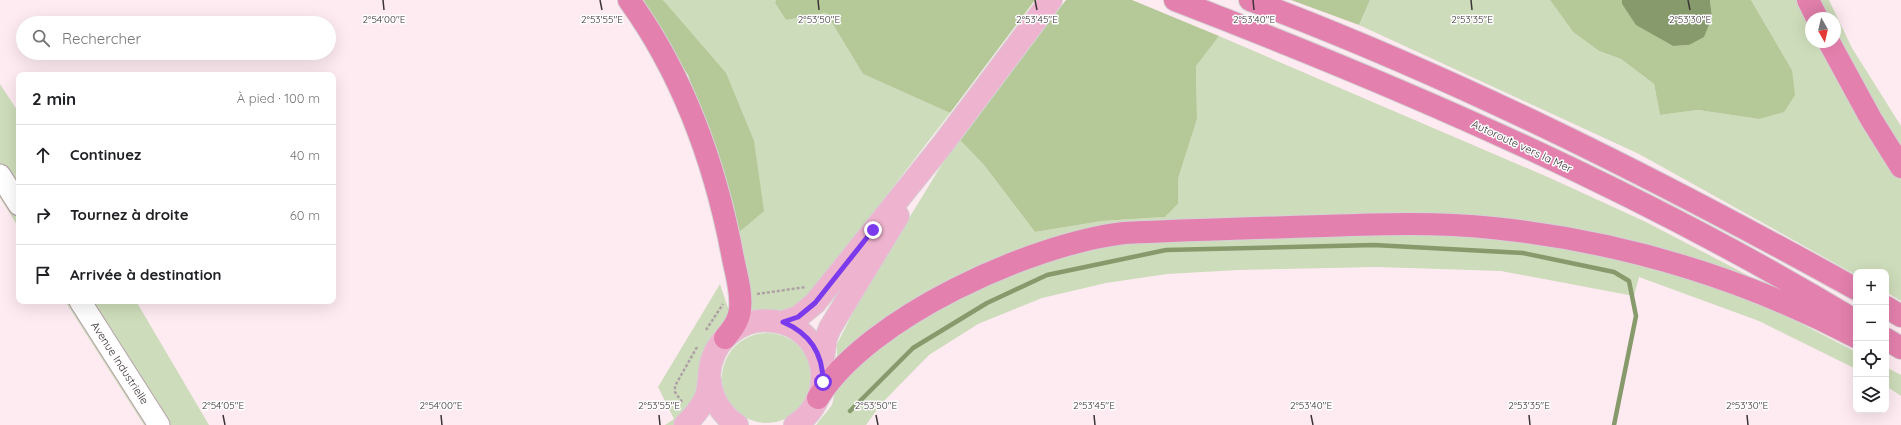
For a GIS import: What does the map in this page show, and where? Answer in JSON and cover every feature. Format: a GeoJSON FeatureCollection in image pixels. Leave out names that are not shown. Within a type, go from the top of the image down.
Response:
{"type":"FeatureCollection","features":[{"type":"Feature","properties":{"kind":"highway"},"geometry":{"type":"LineString","coordinates":[[629,0],[654,38],[672,71],[704,148],[716,185],[731,246],[740,297],[739,316],[725,338]]}},
{"type":"Feature","properties":{"kind":"highway","name":"Autoroute vers la Mer"},"geometry":{"type":"LineString","coordinates":[[1175,0],[1329,60],[1443,109],[1543,156],[1720,244],[1814,295],[1853,319]]}},
{"type":"Feature","properties":{"kind":"highway"},"geometry":{"type":"LineString","coordinates":[[1250,0],[1376,50],[1518,115],[1637,172],[1742,226],[1853,287]]}},
{"type":"Feature","properties":{"kind":"highway"},"geometry":{"type":"LineString","coordinates":[[1808,0],[1814,12]]}},
{"type":"Feature","properties":{"kind":"highway"},"geometry":{"type":"LineString","coordinates":[[1832,48],[1901,167]]}},
{"type":"Feature","properties":{"kind":"highway"},"geometry":{"type":"LineString","coordinates":[[818,398],[832,379],[853,358],[880,335],[931,303],[988,274],[1028,257],[1079,241],[1124,233],[1406,224],[1493,228],[1536,234],[1627,250],[1669,261],[1762,294],[1853,336]]}},
{"type":"Feature","properties":{"kind":"highway"},"geometry":{"type":"LineString","coordinates":[[1889,309],[1901,316]]}},
{"type":"Feature","properties":{"kind":"highway"},"geometry":{"type":"LineString","coordinates":[[1889,341],[1901,348]]}},
{"type":"Feature","properties":{"kind":"highway"},"geometry":{"type":"LineString","coordinates":[[1889,354],[1901,361]]}},
{"type":"Feature","properties":{"kind":"main road"},"geometry":{"type":"LineString","coordinates":[[783,322],[798,317],[815,303],[943,144],[1051,0]]}},
{"type":"Feature","properties":{"kind":"main road"},"geometry":{"type":"LineString","coordinates":[[795,425],[810,413],[818,398],[823,382],[822,364],[826,338],[831,327],[943,144]]}},
{"type":"Feature","properties":{"kind":"main road"},"geometry":{"type":"LineString","coordinates":[[737,425],[723,413],[718,406],[711,389],[710,380],[711,362],[719,345],[739,327],[748,323],[766,320],[783,322],[798,330],[811,341],[822,364]]}},
{"type":"Feature","properties":{"kind":"main road"},"geometry":{"type":"LineString","coordinates":[[685,425],[699,410],[705,399],[710,380]]}},
{"type":"Feature","properties":{"kind":"street"},"geometry":{"type":"LineString","coordinates":[[0,175],[16,200]]}},
{"type":"Feature","properties":{"kind":"street","name":"Avenue Industrielle"},"geometry":{"type":"LineString","coordinates":[[82,304],[160,425]]}},
{"type":"Feature","properties":{"kind":"shaded area"},"geometry":{"type":"Polygon","coordinates":[[[638,0],[663,0],[726,73],[754,141],[764,211],[738,233],[727,186],[688,75],[638,0]]]}},
{"type":"Feature","properties":{"kind":"shaded area"},"geometry":{"type":"Polygon","coordinates":[[[663,0],[776,0],[775,3],[786,20],[826,13],[863,74],[950,113],[810,295],[796,309],[779,312],[750,312],[677,17],[663,0]]]}},
{"type":"Feature","properties":{"kind":"shaded area"},"geometry":{"type":"Polygon","coordinates":[[[776,0],[1035,0],[950,113],[863,74],[826,13],[786,20],[775,3],[776,0]]]}},
{"type":"Feature","properties":{"kind":"shaded area"},"geometry":{"type":"Polygon","coordinates":[[[1066,0],[1132,0],[1219,36],[1196,66],[1197,119],[1178,179],[1178,204],[1165,217],[1102,221],[1035,232],[984,165],[958,138],[1066,0]]]}},
{"type":"Feature","properties":{"kind":"shaded area"},"geometry":{"type":"Polygon","coordinates":[[[1291,0],[1370,0],[1359,25],[1291,0]]]}},
{"type":"Feature","properties":{"kind":"shaded area"},"geometry":{"type":"Polygon","coordinates":[[[1370,0],[1550,0],[1573,32],[1599,51],[1621,59],[1654,84],[1660,115],[1698,110],[1759,119],[1792,70],[1751,0],[1829,0],[1835,12],[1805,12],[1805,48],[1841,48],[1841,25],[1852,48],[1901,126],[1901,301],[1889,294],[1889,269],[1853,269],[1853,273],[1639,154],[1359,25],[1370,0]]]}},
{"type":"Feature","properties":{"kind":"shaded area"},"geometry":{"type":"Polygon","coordinates":[[[1550,0],[1622,0],[1622,4],[1637,25],[1673,46],[1689,45],[1712,17],[1710,0],[1751,0],[1792,70],[1795,95],[1784,112],[1759,119],[1698,110],[1660,115],[1654,84],[1621,59],[1599,51],[1573,32],[1550,0]]]}},
{"type":"Feature","properties":{"kind":"shaded area"},"geometry":{"type":"Polygon","coordinates":[[[1622,0],[1710,0],[1712,17],[1704,37],[1689,45],[1673,46],[1636,25],[1622,4],[1622,0]]]}},
{"type":"Feature","properties":{"kind":"shaded area"},"geometry":{"type":"Polygon","coordinates":[[[1219,36],[1550,178],[1646,222],[1774,289],[1775,310],[1853,350],[1853,368],[1759,321],[1639,277],[1634,296],[1501,271],[1377,267],[1238,270],[1167,274],[1106,283],[1042,298],[978,324],[929,355],[881,404],[866,425],[816,425],[832,405],[837,383],[837,344],[862,295],[958,138],[984,165],[1035,232],[1102,221],[1165,217],[1178,204],[1178,179],[1197,119],[1196,65],[1219,36]]]}},
{"type":"Feature","properties":{"kind":"shaded area"},"geometry":{"type":"Polygon","coordinates":[[[0,84],[16,108],[16,223],[0,198],[0,84]]]}},
{"type":"Feature","properties":{"kind":"shaded area"},"geometry":{"type":"Polygon","coordinates":[[[720,284],[730,314],[692,410],[701,425],[665,425],[674,419],[658,387],[720,284]]]}},
{"type":"Feature","properties":{"kind":"shaded area"},"geometry":{"type":"Polygon","coordinates":[[[67,304],[138,304],[209,425],[144,425],[67,304]]]}},
{"type":"Feature","properties":{"kind":"shaded area"},"geometry":{"type":"Polygon","coordinates":[[[767,333],[784,336],[799,346],[809,361],[812,378],[809,395],[799,410],[784,420],[767,423],[750,420],[735,410],[725,395],[722,378],[725,361],[735,346],[750,336],[767,333]]]}},
{"type":"Feature","properties":{"kind":"shaded area"},"geometry":{"type":"Polygon","coordinates":[[[1889,369],[1901,375],[1901,396],[1889,388],[1889,369]]]}},
{"type":"Feature","properties":{"kind":"waterway"},"geometry":{"type":"LineString","coordinates":[[850,411],[913,348],[987,303],[1047,275],[1166,250],[1374,245],[1523,253],[1614,272],[1629,281],[1636,316],[1614,425]]}},
{"type":"Feature","properties":{"kind":"route"},"geometry":{"type":"LineString","coordinates":[[823,382],[822,364],[811,341],[798,330],[783,322],[790,321],[798,317],[815,303],[873,230]]}}]}
